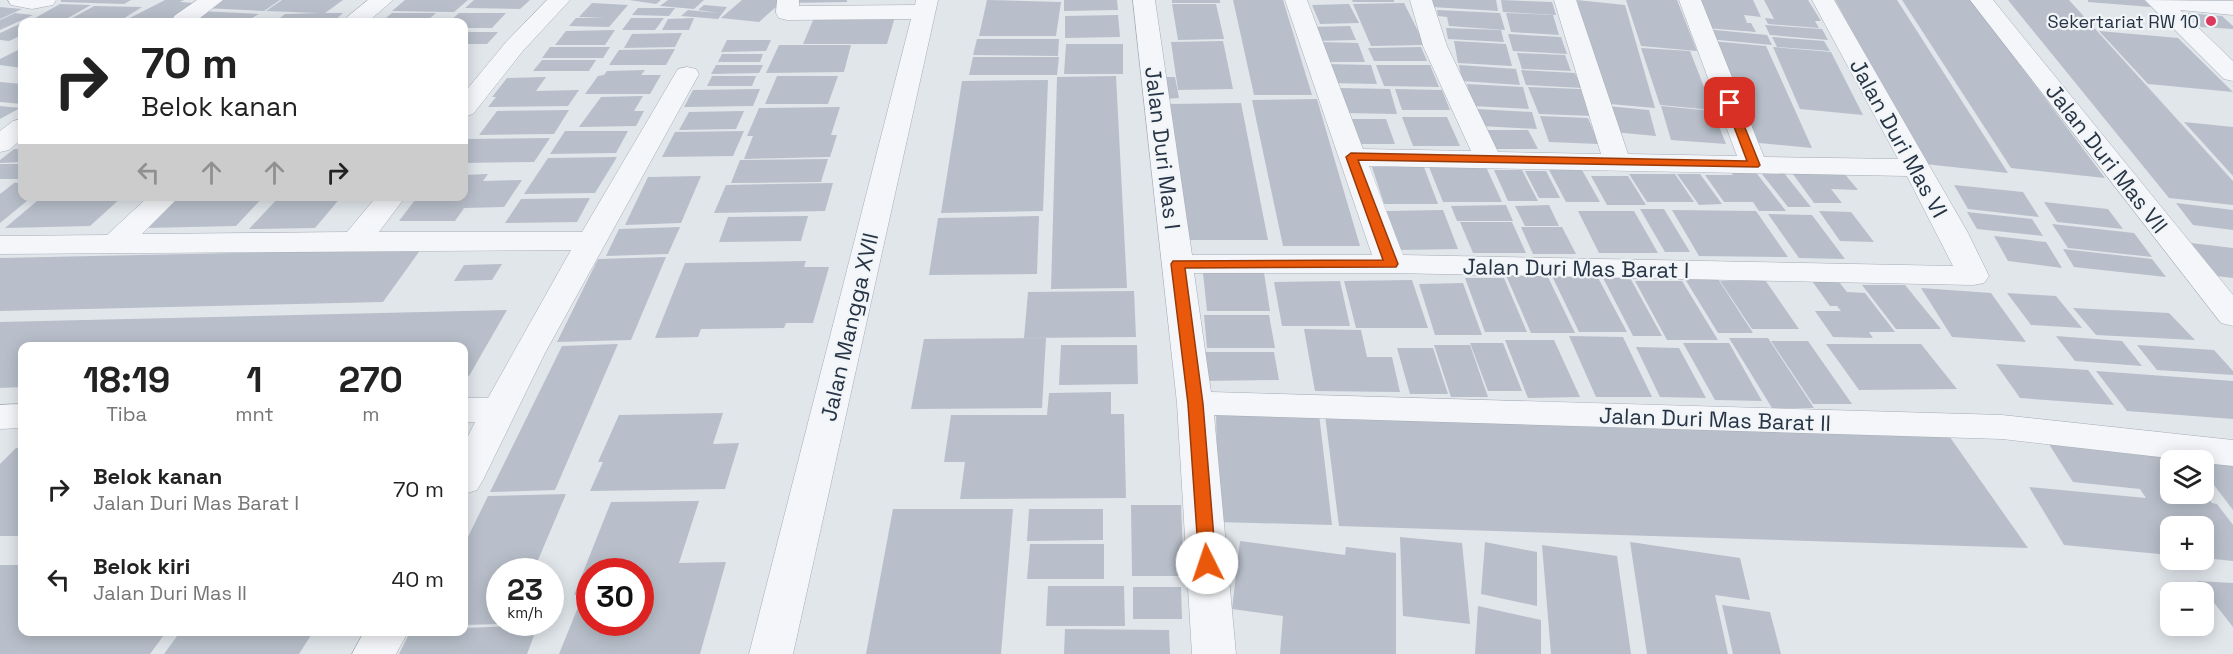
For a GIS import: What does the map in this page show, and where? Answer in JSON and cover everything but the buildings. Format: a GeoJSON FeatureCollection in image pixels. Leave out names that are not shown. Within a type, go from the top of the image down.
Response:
{"type":"FeatureCollection","features":[{"type":"Feature","properties":{"kind":"street"},"geometry":{"type":"LineString","coordinates":[[19,0],[35,2],[45,0]]}},
{"type":"Feature","properties":{"kind":"street"},"geometry":{"type":"LineString","coordinates":[[186,18],[212,0]]}},
{"type":"Feature","properties":{"kind":"street"},"geometry":{"type":"LineString","coordinates":[[360,18],[382,0]]}},
{"type":"Feature","properties":{"kind":"street"},"geometry":{"type":"LineString","coordinates":[[468,104],[521,39],[560,0]]}},
{"type":"Feature","properties":{"kind":"street","name":"Jalan Duri Mas I"},"geometry":{"type":"LineString","coordinates":[[1144,0],[1195,404],[1214,654]]}},
{"type":"Feature","properties":{"kind":"street"},"geometry":{"type":"LineString","coordinates":[[1296,0],[1391,264]]}},
{"type":"Feature","properties":{"kind":"street"},"geometry":{"type":"LineString","coordinates":[[1421,0],[1435,46],[1488,159]]}},
{"type":"Feature","properties":{"kind":"street"},"geometry":{"type":"LineString","coordinates":[[1565,0],[1617,162]]}},
{"type":"Feature","properties":{"kind":"street"},"geometry":{"type":"LineString","coordinates":[[1690,0],[1754,165]]}},
{"type":"Feature","properties":{"kind":"street","name":"Jalan Duri Mas VI"},"geometry":{"type":"LineString","coordinates":[[1823,0],[1953,233],[1973,276]]}},
{"type":"Feature","properties":{"kind":"street","name":"Jalan Duri Mas VII"},"geometry":{"type":"LineString","coordinates":[[1982,0],[2233,316]]}},
{"type":"Feature","properties":{"kind":"street"},"geometry":{"type":"LineString","coordinates":[[2157,1],[2228,7]]}},
{"type":"Feature","properties":{"kind":"street"},"geometry":{"type":"LineString","coordinates":[[2157,1],[2233,74]]}},
{"type":"Feature","properties":{"kind":"street"},"geometry":{"type":"LineString","coordinates":[[787,7],[925,6]]}},
{"type":"Feature","properties":{"kind":"street","name":"Jalan Mangga XVII"},"geometry":{"type":"LineString","coordinates":[[771,654],[925,6]]}},
{"type":"Feature","properties":{"kind":"street"},"geometry":{"type":"LineString","coordinates":[[468,472],[528,353],[687,74]]}},
{"type":"Feature","properties":{"kind":"street"},"geometry":{"type":"LineString","coordinates":[[0,144],[18,131]]}},
{"type":"Feature","properties":{"kind":"street"},"geometry":{"type":"LineString","coordinates":[[1351,157],[1915,168]]}},
{"type":"Feature","properties":{"kind":"street"},"geometry":{"type":"LineString","coordinates":[[115,244],[161,201]]}},
{"type":"Feature","properties":{"kind":"street"},"geometry":{"type":"LineString","coordinates":[[356,241],[388,201]]}},
{"type":"Feature","properties":{"kind":"street"},"geometry":{"type":"LineString","coordinates":[[0,245],[592,241]]}},
{"type":"Feature","properties":{"kind":"street","name":"Jalan Duri Mas Barat I"},"geometry":{"type":"LineString","coordinates":[[1178,264],[1391,264],[1973,276]]}},
{"type":"Feature","properties":{"kind":"street","name":"Jalan Duri Mas Barat II"},"geometry":{"type":"LineString","coordinates":[[1195,404],[2002,427],[2233,453]]}},
{"type":"Feature","properties":{"kind":"street"},"geometry":{"type":"LineString","coordinates":[[468,410],[500,410]]}},
{"type":"Feature","properties":{"kind":"street"},"geometry":{"type":"LineString","coordinates":[[0,417],[18,416]]}},
{"type":"Feature","properties":{"kind":"street"},"geometry":{"type":"LineString","coordinates":[[374,654],[384,636]]}},
{"type":"Feature","properties":{"kind":"place","name":"Sekertariat RW 10"},"geometry":{"type":"Point","coordinates":[2211,21]}},
{"type":"Feature","properties":{"kind":"route"},"geometry":{"type":"LineString","coordinates":[[1207,563],[1195,404],[1178,264],[1391,264],[1351,157],[1754,165],[1730,103]]}}]}
